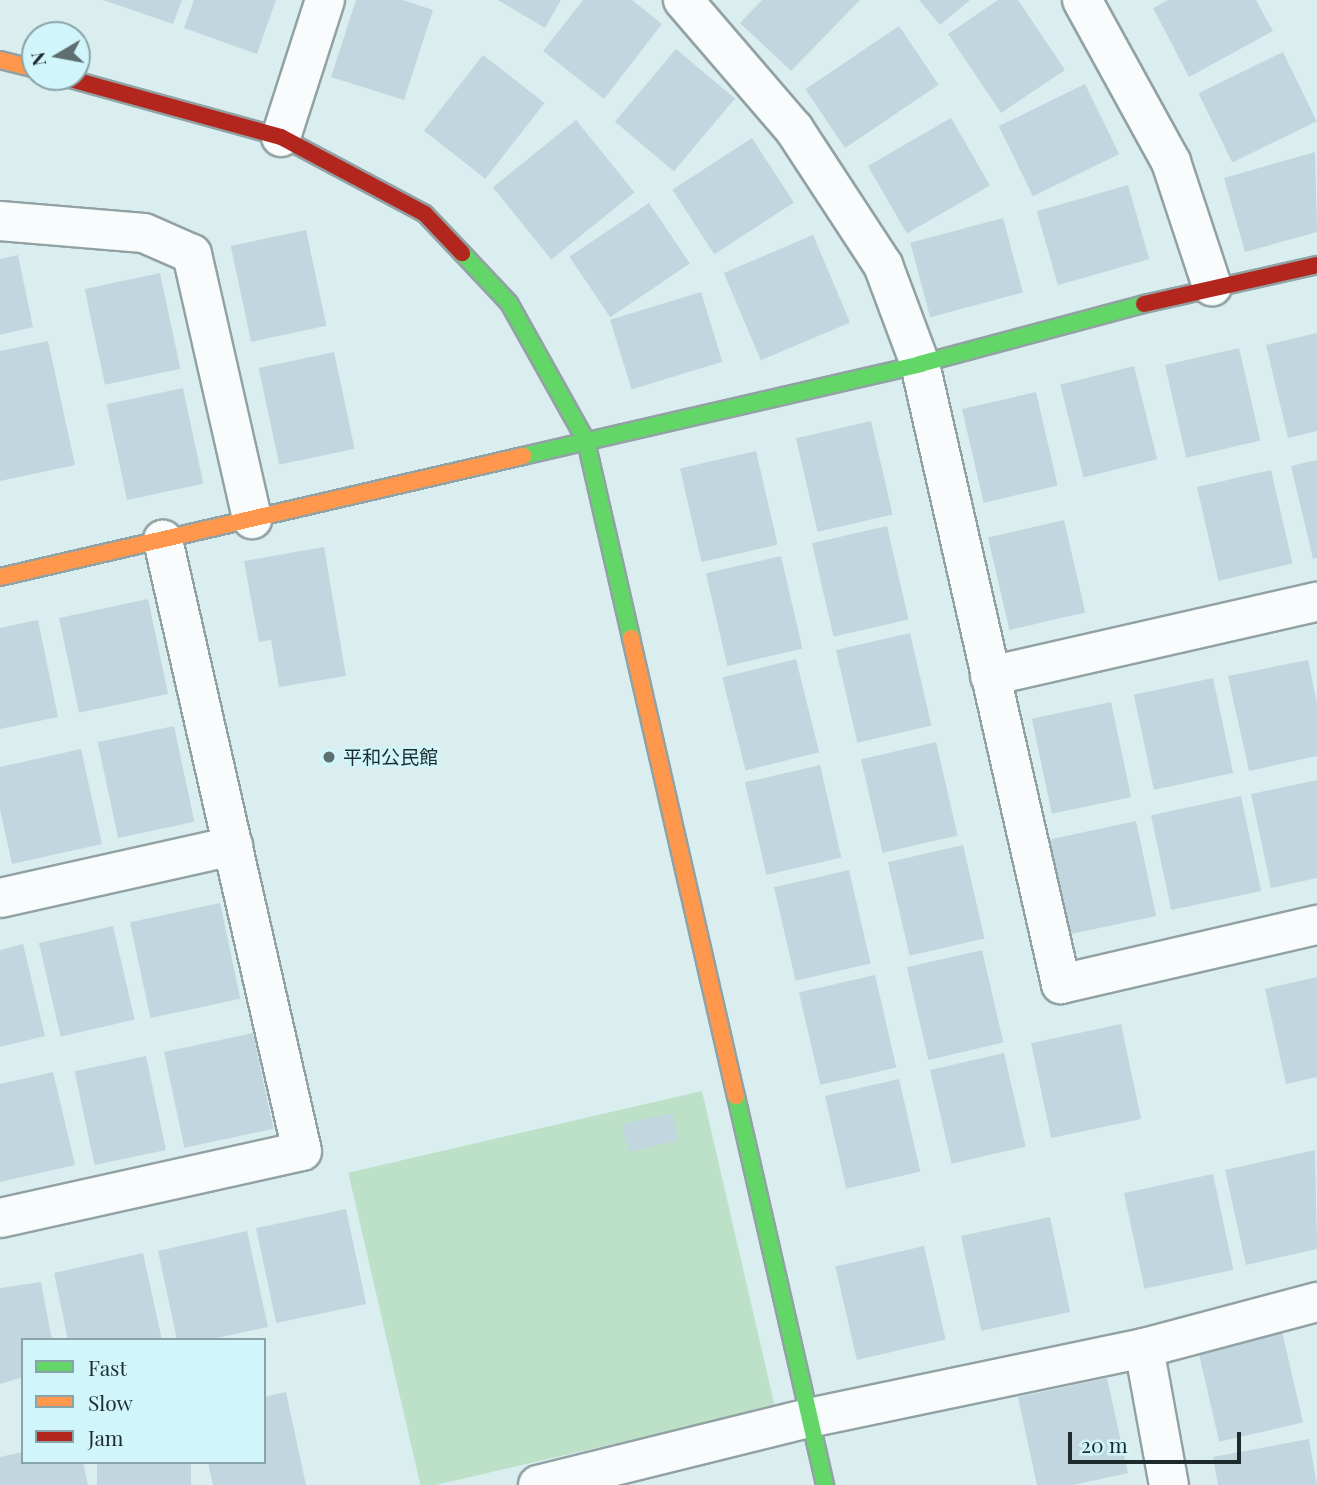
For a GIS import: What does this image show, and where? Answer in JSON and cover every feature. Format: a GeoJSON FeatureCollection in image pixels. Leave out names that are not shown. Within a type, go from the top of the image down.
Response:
{"type":"FeatureCollection","features":[{"type":"Feature","properties":{"kind":"street"},"geometry":{"type":"LineString","coordinates":[[281,137],[325,0]]}},
{"type":"Feature","properties":{"kind":"street"},"geometry":{"type":"LineString","coordinates":[[683,0],[794,129],[883,265],[920,364],[1061,984],[1317,925]]}},
{"type":"Feature","properties":{"kind":"street"},"geometry":{"type":"LineString","coordinates":[[1083,0],[1171,162],[1212,286]]}},
{"type":"Feature","properties":{"kind":"street"},"geometry":{"type":"LineString","coordinates":[[0,60],[21,65]]}},
{"type":"Feature","properties":{"kind":"street"},"geometry":{"type":"LineString","coordinates":[[91,85],[281,137],[425,214],[509,303],[586,441],[825,1485]]}},
{"type":"Feature","properties":{"kind":"street"},"geometry":{"type":"LineString","coordinates":[[0,221],[144,233],[192,254],[252,519]]}},
{"type":"Feature","properties":{"kind":"street"},"geometry":{"type":"LineString","coordinates":[[0,577],[920,364],[1212,286],[1317,265]]}},
{"type":"Feature","properties":{"kind":"street"},"geometry":{"type":"LineString","coordinates":[[0,1217],[302,1151],[163,540]]}},
{"type":"Feature","properties":{"kind":"street"},"geometry":{"type":"LineString","coordinates":[[990,676],[1317,603]]}},
{"type":"Feature","properties":{"kind":"street"},"geometry":{"type":"LineString","coordinates":[[0,898],[233,846]]}},
{"type":"Feature","properties":{"kind":"street"},"geometry":{"type":"LineString","coordinates":[[538,1485],[809,1418],[1144,1348],[1317,1303]]}},
{"type":"Feature","properties":{"kind":"street"},"geometry":{"type":"LineString","coordinates":[[1144,1348],[1169,1485]]}},
{"type":"Feature","properties":{"kind":"green space"},"geometry":{"type":"Polygon","coordinates":[[[702,1091],[775,1407],[436,1485],[420,1485],[348,1173],[702,1091]]]}},
{"type":"Feature","properties":{"kind":"building"},"geometry":{"type":"Polygon","coordinates":[[[103,0],[182,0],[173,24],[103,0]]]}},
{"type":"Feature","properties":{"kind":"building"},"geometry":{"type":"Polygon","coordinates":[[[194,0],[276,0],[257,54],[184,28],[194,0]]]}},
{"type":"Feature","properties":{"kind":"building"},"geometry":{"type":"Polygon","coordinates":[[[356,0],[403,0],[433,10],[404,100],[331,77],[356,0]]]}},
{"type":"Feature","properties":{"kind":"building"},"geometry":{"type":"Polygon","coordinates":[[[498,0],[561,0],[545,28],[498,0]]]}},
{"type":"Feature","properties":{"kind":"building"},"geometry":{"type":"Polygon","coordinates":[[[583,0],[632,0],[662,24],[604,99],[543,51],[583,0]]]}},
{"type":"Feature","properties":{"kind":"building"},"geometry":{"type":"Polygon","coordinates":[[[762,0],[860,0],[791,71],[740,23],[762,0]]]}},
{"type":"Feature","properties":{"kind":"building"},"geometry":{"type":"Polygon","coordinates":[[[919,0],[970,0],[940,25],[919,0]]]}},
{"type":"Feature","properties":{"kind":"building"},"geometry":{"type":"Polygon","coordinates":[[[998,0],[1018,0],[1065,70],[1001,113],[948,34],[998,0]]]}},
{"type":"Feature","properties":{"kind":"building"},"geometry":{"type":"Polygon","coordinates":[[[1168,0],[1256,0],[1273,31],[1189,77],[1153,8],[1168,0]]]}},
{"type":"Feature","properties":{"kind":"building"},"geometry":{"type":"Polygon","coordinates":[[[899,26],[939,85],[845,148],[805,89],[899,26]]]}},
{"type":"Feature","properties":{"kind":"building"},"geometry":{"type":"Polygon","coordinates":[[[676,49],[735,98],[674,171],[615,122],[676,49]]]}},
{"type":"Feature","properties":{"kind":"building"},"geometry":{"type":"Polygon","coordinates":[[[1283,52],[1317,121],[1232,162],[1199,93],[1283,52]]]}},
{"type":"Feature","properties":{"kind":"building"},"geometry":{"type":"Polygon","coordinates":[[[483,55],[544,103],[485,179],[424,131],[483,55]]]}},
{"type":"Feature","properties":{"kind":"building"},"geometry":{"type":"Polygon","coordinates":[[[1085,84],[1119,154],[1033,196],[999,126],[1085,84]]]}},
{"type":"Feature","properties":{"kind":"building"},"geometry":{"type":"Polygon","coordinates":[[[951,118],[990,186],[907,234],[868,166],[951,118]]]}},
{"type":"Feature","properties":{"kind":"building"},"geometry":{"type":"Polygon","coordinates":[[[576,120],[635,192],[551,260],[493,187],[576,120]]]}},
{"type":"Feature","properties":{"kind":"building"},"geometry":{"type":"Polygon","coordinates":[[[752,138],[794,203],[714,254],[672,190],[752,138]]]}},
{"type":"Feature","properties":{"kind":"building"},"geometry":{"type":"Polygon","coordinates":[[[1315,152],[1317,232],[1245,252],[1224,178],[1315,152]]]}},
{"type":"Feature","properties":{"kind":"building"},"geometry":{"type":"Polygon","coordinates":[[[1128,185],[1149,259],[1058,285],[1037,211],[1128,185]]]}},
{"type":"Feature","properties":{"kind":"building"},"geometry":{"type":"Polygon","coordinates":[[[649,203],[690,264],[610,317],[569,257],[649,203]]]}},
{"type":"Feature","properties":{"kind":"building"},"geometry":{"type":"Polygon","coordinates":[[[1003,218],[1023,292],[930,317],[910,243],[1003,218]]]}},
{"type":"Feature","properties":{"kind":"building"},"geometry":{"type":"Polygon","coordinates":[[[306,230],[326,326],[251,342],[231,246],[306,230]]]}},
{"type":"Feature","properties":{"kind":"building"},"geometry":{"type":"Polygon","coordinates":[[[813,235],[850,322],[761,360],[724,273],[813,235]]]}},
{"type":"Feature","properties":{"kind":"building"},"geometry":{"type":"Polygon","coordinates":[[[18,255],[33,327],[0,335],[0,259],[18,255]]]}},
{"type":"Feature","properties":{"kind":"building"},"geometry":{"type":"Polygon","coordinates":[[[160,273],[180,369],[105,385],[85,289],[160,273]]]}},
{"type":"Feature","properties":{"kind":"building"},"geometry":{"type":"Polygon","coordinates":[[[701,292],[722,362],[631,390],[610,320],[701,292]]]}},
{"type":"Feature","properties":{"kind":"building"},"geometry":{"type":"Polygon","coordinates":[[[1317,333],[1317,431],[1288,438],[1266,345],[1317,333]]]}},
{"type":"Feature","properties":{"kind":"building"},"geometry":{"type":"Polygon","coordinates":[[[48,341],[75,465],[0,481],[0,351],[48,341]]]}},
{"type":"Feature","properties":{"kind":"building"},"geometry":{"type":"Polygon","coordinates":[[[1239,348],[1260,441],[1186,458],[1165,365],[1239,348]]]}},
{"type":"Feature","properties":{"kind":"building"},"geometry":{"type":"Polygon","coordinates":[[[334,352],[355,449],[279,465],[259,368],[334,352]]]}},
{"type":"Feature","properties":{"kind":"building"},"geometry":{"type":"Polygon","coordinates":[[[1134,366],[1157,459],[1083,478],[1060,384],[1134,366]]]}},
{"type":"Feature","properties":{"kind":"building"},"geometry":{"type":"Polygon","coordinates":[[[183,388],[203,484],[127,500],[107,404],[183,388]]]}},
{"type":"Feature","properties":{"kind":"building"},"geometry":{"type":"Polygon","coordinates":[[[1036,392],[1058,486],[984,503],[962,409],[1036,392]]]}},
{"type":"Feature","properties":{"kind":"building"},"geometry":{"type":"Polygon","coordinates":[[[871,421],[893,515],[818,532],[796,438],[871,421]]]}},
{"type":"Feature","properties":{"kind":"building"},"geometry":{"type":"Polygon","coordinates":[[[756,451],[778,545],[702,562],[680,469],[756,451]]]}},
{"type":"Feature","properties":{"kind":"building"},"geometry":{"type":"Polygon","coordinates":[[[1317,460],[1317,558],[1313,559],[1291,466],[1317,460]]]}},
{"type":"Feature","properties":{"kind":"building"},"geometry":{"type":"Polygon","coordinates":[[[1271,470],[1293,564],[1219,581],[1197,487],[1271,470]]]}},
{"type":"Feature","properties":{"kind":"building"},"geometry":{"type":"Polygon","coordinates":[[[1064,520],[1085,613],[1009,630],[988,538],[1064,520]]]}},
{"type":"Feature","properties":{"kind":"building"},"geometry":{"type":"Polygon","coordinates":[[[887,526],[909,620],[834,637],[812,543],[887,526]]]}},
{"type":"Feature","properties":{"kind":"building"},"geometry":{"type":"Polygon","coordinates":[[[324,547],[346,676],[279,687],[271,640],[259,642],[244,561],[324,547]]]}},
{"type":"Feature","properties":{"kind":"building"},"geometry":{"type":"Polygon","coordinates":[[[781,556],[802,649],[727,666],[706,573],[781,556]]]}},
{"type":"Feature","properties":{"kind":"building"},"geometry":{"type":"Polygon","coordinates":[[[148,599],[168,694],[79,713],[59,618],[148,599]]]}},
{"type":"Feature","properties":{"kind":"building"},"geometry":{"type":"Polygon","coordinates":[[[38,620],[58,717],[0,729],[0,628],[38,620]]]}},
{"type":"Feature","properties":{"kind":"building"},"geometry":{"type":"Polygon","coordinates":[[[910,633],[931,726],[857,743],[836,650],[910,633]]]}},
{"type":"Feature","properties":{"kind":"building"},"geometry":{"type":"Polygon","coordinates":[[[796,659],[819,752],[745,771],[722,677],[796,659]]]}},
{"type":"Feature","properties":{"kind":"building"},"geometry":{"type":"Polygon","coordinates":[[[1308,660],[1317,703],[1317,756],[1249,771],[1228,676],[1308,660]]]}},
{"type":"Feature","properties":{"kind":"building"},"geometry":{"type":"Polygon","coordinates":[[[1213,678],[1233,773],[1154,790],[1134,695],[1213,678]]]}},
{"type":"Feature","properties":{"kind":"building"},"geometry":{"type":"Polygon","coordinates":[[[1111,702],[1131,797],[1052,814],[1032,719],[1111,702]]]}},
{"type":"Feature","properties":{"kind":"building"},"geometry":{"type":"Polygon","coordinates":[[[174,726],[194,822],[118,838],[98,742],[174,726]]]}},
{"type":"Feature","properties":{"kind":"building"},"geometry":{"type":"Polygon","coordinates":[[[936,742],[958,836],[883,853],[861,759],[936,742]]]}},
{"type":"Feature","properties":{"kind":"building"},"geometry":{"type":"Polygon","coordinates":[[[81,749],[102,844],[12,864],[0,809],[0,767],[81,749]]]}},
{"type":"Feature","properties":{"kind":"building"},"geometry":{"type":"Polygon","coordinates":[[[820,765],[841,858],[766,875],[745,782],[820,765]]]}},
{"type":"Feature","properties":{"kind":"building"},"geometry":{"type":"Polygon","coordinates":[[[1317,780],[1317,878],[1271,888],[1251,794],[1317,780]]]}},
{"type":"Feature","properties":{"kind":"building"},"geometry":{"type":"Polygon","coordinates":[[[1241,796],[1261,891],[1171,910],[1151,815],[1241,796]]]}},
{"type":"Feature","properties":{"kind":"building"},"geometry":{"type":"Polygon","coordinates":[[[1136,821],[1156,916],[1066,935],[1046,840],[1136,821]]]}},
{"type":"Feature","properties":{"kind":"building"},"geometry":{"type":"Polygon","coordinates":[[[963,845],[985,939],[910,956],[888,862],[963,845]]]}},
{"type":"Feature","properties":{"kind":"building"},"geometry":{"type":"Polygon","coordinates":[[[849,870],[871,964],[796,981],[774,887],[849,870]]]}},
{"type":"Feature","properties":{"kind":"building"},"geometry":{"type":"Polygon","coordinates":[[[220,903],[240,999],[150,1018],[130,922],[220,903]]]}},
{"type":"Feature","properties":{"kind":"building"},"geometry":{"type":"Polygon","coordinates":[[[113,926],[135,1020],[61,1037],[39,943],[113,926]]]}},
{"type":"Feature","properties":{"kind":"building"},"geometry":{"type":"Polygon","coordinates":[[[23,944],[45,1036],[0,1047],[0,950],[23,944]]]}},
{"type":"Feature","properties":{"kind":"building"},"geometry":{"type":"Polygon","coordinates":[[[982,950],[1003,1043],[928,1060],[907,967],[982,950]]]}},
{"type":"Feature","properties":{"kind":"building"},"geometry":{"type":"Polygon","coordinates":[[[875,975],[896,1068],[820,1085],[799,993],[875,975]]]}},
{"type":"Feature","properties":{"kind":"building"},"geometry":{"type":"Polygon","coordinates":[[[1317,977],[1317,1077],[1286,1084],[1265,989],[1317,977]]]}},
{"type":"Feature","properties":{"kind":"building"},"geometry":{"type":"Polygon","coordinates":[[[1121,1024],[1141,1119],[1051,1138],[1031,1043],[1121,1024]]]}},
{"type":"Feature","properties":{"kind":"building"},"geometry":{"type":"Polygon","coordinates":[[[253,1033],[273,1129],[184,1148],[164,1052],[253,1033]]]}},
{"type":"Feature","properties":{"kind":"building"},"geometry":{"type":"Polygon","coordinates":[[[1004,1053],[1026,1147],[952,1164],[930,1070],[1004,1053]]]}},
{"type":"Feature","properties":{"kind":"building"},"geometry":{"type":"Polygon","coordinates":[[[146,1056],[166,1150],[95,1165],[75,1071],[146,1056]]]}},
{"type":"Feature","properties":{"kind":"building"},"geometry":{"type":"Polygon","coordinates":[[[53,1072],[75,1165],[0,1182],[0,1084],[53,1072]]]}},
{"type":"Feature","properties":{"kind":"building"},"geometry":{"type":"Polygon","coordinates":[[[899,1079],[920,1172],[846,1189],[825,1096],[899,1079]]]}},
{"type":"Feature","properties":{"kind":"building"},"geometry":{"type":"Polygon","coordinates":[[[672,1113],[678,1140],[629,1152],[622,1124],[672,1113]]]}},
{"type":"Feature","properties":{"kind":"building"},"geometry":{"type":"Polygon","coordinates":[[[1315,1150],[1317,1249],[1246,1265],[1225,1170],[1315,1150]]]}},
{"type":"Feature","properties":{"kind":"building"},"geometry":{"type":"Polygon","coordinates":[[[1213,1174],[1233,1270],[1144,1289],[1124,1193],[1213,1174]]]}},
{"type":"Feature","properties":{"kind":"building"},"geometry":{"type":"Polygon","coordinates":[[[346,1209],[366,1304],[276,1323],[256,1228],[346,1209]]]}},
{"type":"Feature","properties":{"kind":"building"},"geometry":{"type":"Polygon","coordinates":[[[1050,1217],[1070,1312],[981,1331],[961,1236],[1050,1217]]]}},
{"type":"Feature","properties":{"kind":"building"},"geometry":{"type":"Polygon","coordinates":[[[247,1231],[268,1327],[216,1338],[177,1338],[158,1251],[247,1231]]]}},
{"type":"Feature","properties":{"kind":"building"},"geometry":{"type":"Polygon","coordinates":[[[924,1246],[946,1340],[857,1360],[835,1266],[924,1246]]]}},
{"type":"Feature","properties":{"kind":"building"},"geometry":{"type":"Polygon","coordinates":[[[143,1253],[162,1338],[68,1338],[54,1273],[143,1253]]]}},
{"type":"Feature","properties":{"kind":"building"},"geometry":{"type":"Polygon","coordinates":[[[41,1282],[52,1338],[21,1338],[21,1378],[0,1384],[0,1288],[41,1282]]]}},
{"type":"Feature","properties":{"kind":"building"},"geometry":{"type":"Polygon","coordinates":[[[1281,1327],[1303,1422],[1219,1442],[1197,1346],[1281,1327]]]}},
{"type":"Feature","properties":{"kind":"building"},"geometry":{"type":"Polygon","coordinates":[[[1107,1378],[1128,1473],[1074,1485],[1037,1485],[1018,1397],[1107,1378]]]}},
{"type":"Feature","properties":{"kind":"building"},"geometry":{"type":"Polygon","coordinates":[[[286,1392],[306,1485],[213,1485],[208,1464],[266,1464],[266,1397],[286,1392]]]}},
{"type":"Feature","properties":{"kind":"building"},"geometry":{"type":"Polygon","coordinates":[[[1309,1439],[1317,1485],[1218,1485],[1213,1457],[1309,1439]]]}},
{"type":"Feature","properties":{"kind":"building"},"geometry":{"type":"Polygon","coordinates":[[[21,1452],[21,1464],[83,1464],[88,1485],[0,1485],[0,1457],[21,1452]]]}},
{"type":"Feature","properties":{"kind":"building"},"geometry":{"type":"Polygon","coordinates":[[[97,1464],[191,1464],[191,1485],[97,1485],[97,1464]]]}},
{"type":"Feature","properties":{"kind":"traffic: fast"},"geometry":{"type":"LineString","coordinates":[[462,253],[509,303],[586,441],[631,638]]}},
{"type":"Feature","properties":{"kind":"traffic: fast"},"geometry":{"type":"LineString","coordinates":[[523,456],[920,364],[1144,304]]}},
{"type":"Feature","properties":{"kind":"traffic: fast"},"geometry":{"type":"LineString","coordinates":[[736,1096],[825,1485]]}},
{"type":"Feature","properties":{"kind":"traffic: slow"},"geometry":{"type":"LineString","coordinates":[[0,60],[21,65]]}},
{"type":"Feature","properties":{"kind":"traffic: slow"},"geometry":{"type":"LineString","coordinates":[[0,577],[523,456]]}},
{"type":"Feature","properties":{"kind":"traffic: slow"},"geometry":{"type":"LineString","coordinates":[[631,638],[736,1096]]}},
{"type":"Feature","properties":{"kind":"traffic: jam"},"geometry":{"type":"LineString","coordinates":[[91,85],[281,137],[425,214],[462,253]]}},
{"type":"Feature","properties":{"kind":"traffic: jam"},"geometry":{"type":"LineString","coordinates":[[1144,304],[1317,265]]}},
{"type":"Feature","properties":{"kind":"place","name":"平和公民館"},"geometry":{"type":"Point","coordinates":[329,757]}}]}
